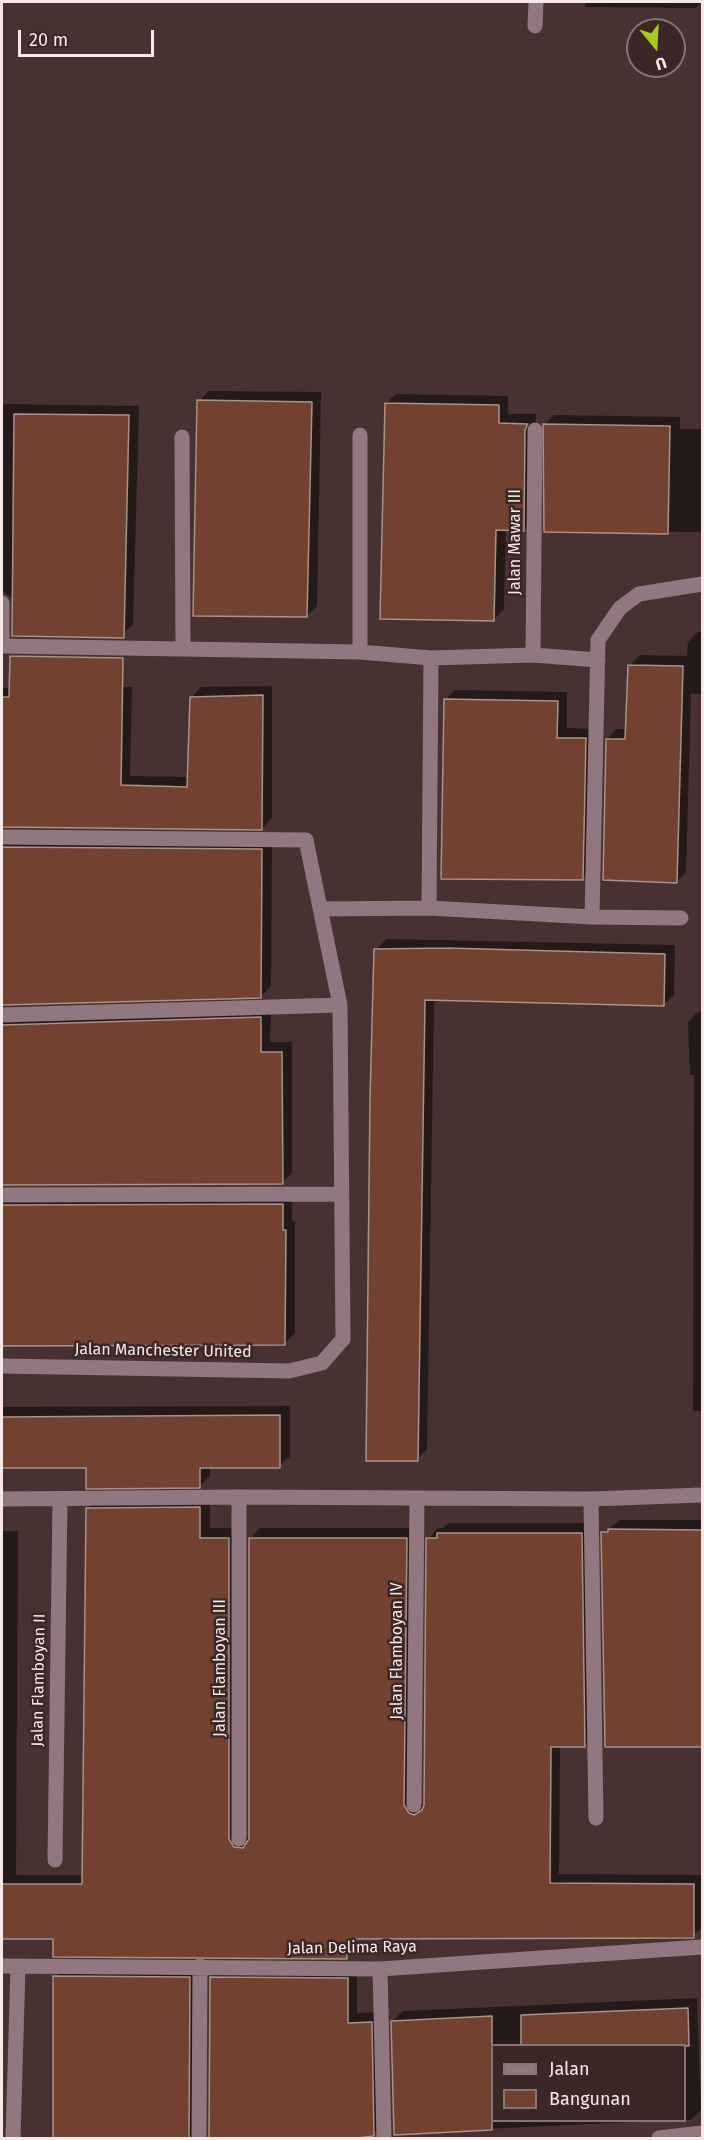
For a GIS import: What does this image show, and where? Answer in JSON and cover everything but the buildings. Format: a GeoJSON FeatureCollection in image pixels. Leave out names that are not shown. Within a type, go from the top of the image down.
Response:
{"type":"FeatureCollection","features":[{"type":"Feature","properties":{"kind":"street"},"geometry":{"type":"LineString","coordinates":[[535,26],[536,2]]}},
{"type":"Feature","properties":{"kind":"street","name":"Jalan Mawar III"},"geometry":{"type":"LineString","coordinates":[[533,655],[535,430]]}},
{"type":"Feature","properties":{"kind":"street"},"geometry":{"type":"LineString","coordinates":[[360,435],[360,652]]}},
{"type":"Feature","properties":{"kind":"street"},"geometry":{"type":"LineString","coordinates":[[182,437],[183,648]]}},
{"type":"Feature","properties":{"kind":"street"},"geometry":{"type":"LineString","coordinates":[[592,917],[598,640],[620,608],[639,594],[702,584]]}},
{"type":"Feature","properties":{"kind":"street"},"geometry":{"type":"LineString","coordinates":[[2,603],[2,646],[360,652],[431,658],[533,655],[598,660]]}},
{"type":"Feature","properties":{"kind":"street"},"geometry":{"type":"LineString","coordinates":[[429,908],[431,658]]}},
{"type":"Feature","properties":{"kind":"street"},"geometry":{"type":"LineString","coordinates":[[2,837],[306,840],[340,1005],[340,1194],[2,1195]]}},
{"type":"Feature","properties":{"kind":"street"},"geometry":{"type":"LineString","coordinates":[[322,909],[429,908],[592,917],[681,918]]}},
{"type":"Feature","properties":{"kind":"street"},"geometry":{"type":"LineString","coordinates":[[2,1015],[340,1005]]}},
{"type":"Feature","properties":{"kind":"street","name":"Jalan Manchester United"},"geometry":{"type":"LineString","coordinates":[[2,1366],[289,1371],[322,1364],[343,1339],[340,1194]]}},
{"type":"Feature","properties":{"kind":"street"},"geometry":{"type":"LineString","coordinates":[[2,1499],[239,1497],[591,1499],[702,1495]]}},
{"type":"Feature","properties":{"kind":"street","name":"Jalan Flamboyan III"},"geometry":{"type":"LineString","coordinates":[[239,1497],[239,1839]]}},
{"type":"Feature","properties":{"kind":"street","name":"Jalan Flamboyan IV"},"geometry":{"type":"LineString","coordinates":[[414,1805],[417,1498]]}},
{"type":"Feature","properties":{"kind":"street"},"geometry":{"type":"LineString","coordinates":[[591,1499],[596,1818]]}},
{"type":"Feature","properties":{"kind":"street","name":"Jalan Flamboyan II"},"geometry":{"type":"LineString","coordinates":[[55,1860],[60,1500]]}},
{"type":"Feature","properties":{"kind":"street","name":"Jalan Delima Raya"},"geometry":{"type":"LineString","coordinates":[[2,1966],[380,1969],[702,1947]]}},
{"type":"Feature","properties":{"kind":"street"},"geometry":{"type":"LineString","coordinates":[[13,2139],[18,1966]]}},
{"type":"Feature","properties":{"kind":"street"},"geometry":{"type":"LineString","coordinates":[[199,2139],[200,1966]]}},
{"type":"Feature","properties":{"kind":"street"},"geometry":{"type":"LineString","coordinates":[[380,1969],[384,2139]]}},
{"type":"Feature","properties":{"kind":"street"},"geometry":{"type":"LineString","coordinates":[[659,2139],[702,2133]]}}]}
